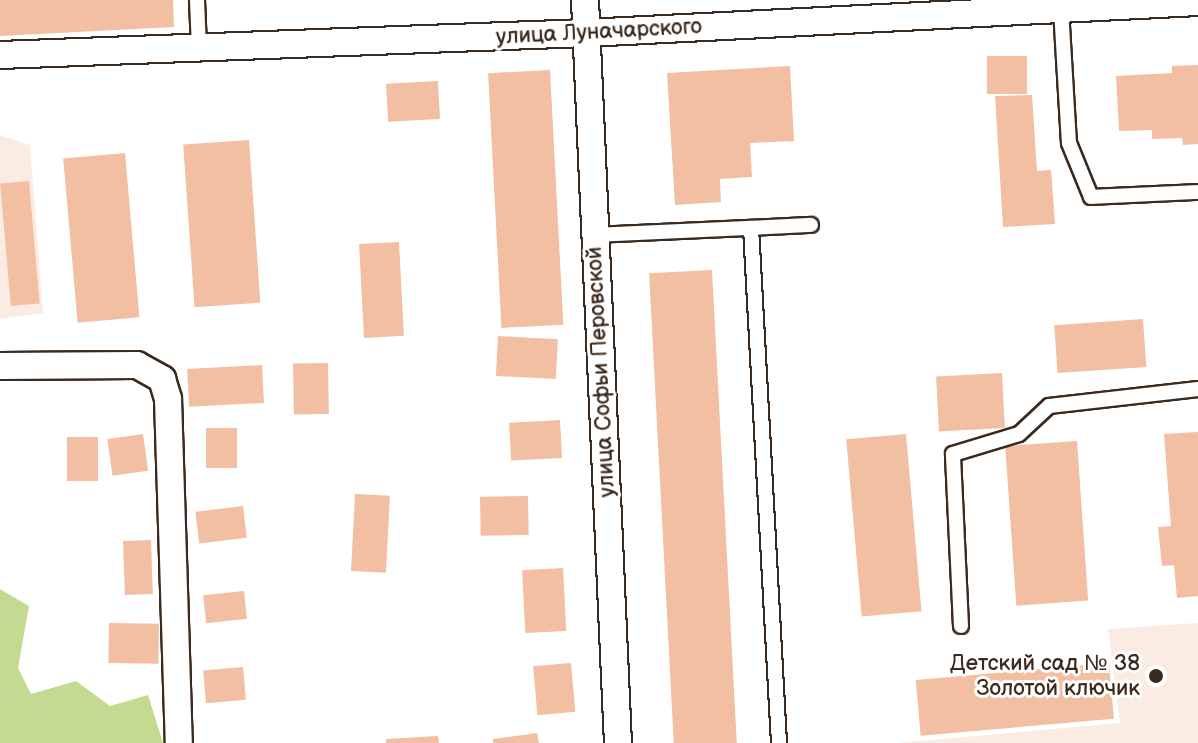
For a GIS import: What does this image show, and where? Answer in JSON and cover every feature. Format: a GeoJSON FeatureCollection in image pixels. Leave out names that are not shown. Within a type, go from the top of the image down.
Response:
{"type":"FeatureCollection","features":[{"type":"Feature","properties":{"kind":"street","name":"улица Софьи Перовской"},"geometry":{"type":"LineString","coordinates":[[585,0],[618,743]]}},
{"type":"Feature","properties":{"kind":"street","name":"улица Луначарского"},"geometry":{"type":"LineString","coordinates":[[0,55],[586,33],[1198,2]]}},
{"type":"Feature","properties":{"kind":"street"},"geometry":{"type":"LineString","coordinates":[[0,366],[137,365],[162,379],[168,399],[179,743]]}},
{"type":"Feature","properties":{"kind":"lane"},"geometry":{"type":"LineString","coordinates":[[197,0],[199,48]]}},
{"type":"Feature","properties":{"kind":"lane"},"geometry":{"type":"LineString","coordinates":[[1061,9],[1069,143],[1091,197],[1198,192]]}},
{"type":"Feature","properties":{"kind":"lane"},"geometry":{"type":"LineString","coordinates":[[595,235],[811,225]]}},
{"type":"Feature","properties":{"kind":"lane"},"geometry":{"type":"LineString","coordinates":[[751,228],[779,743]]}},
{"type":"Feature","properties":{"kind":"lane"},"geometry":{"type":"LineString","coordinates":[[961,626],[953,454],[1019,434],[1049,406],[1198,389]]}},
{"type":"Feature","properties":{"kind":"shaded area"},"geometry":{"type":"Polygon","coordinates":[[[0,135],[30,145],[43,313],[0,319],[0,135]]]}},
{"type":"Feature","properties":{"kind":"shaded area","name":"Детский сад № 38 Золотой ключик"},"geometry":{"type":"Polygon","coordinates":[[[1198,623],[1198,743],[897,743],[1120,723],[1108,629],[1198,623]]]}},
{"type":"Feature","properties":{"kind":"green space"},"geometry":{"type":"Polygon","coordinates":[[[0,589],[29,606],[18,668],[31,694],[76,681],[110,706],[148,695],[163,743],[0,743],[0,589]]]}},
{"type":"Feature","properties":{"kind":"building"},"geometry":{"type":"Polygon","coordinates":[[[0,0],[173,0],[174,27],[0,36],[0,0]]]}},
{"type":"Feature","properties":{"kind":"building"},"geometry":{"type":"Polygon","coordinates":[[[987,56],[1027,56],[1027,94],[987,94],[987,56]]]}},
{"type":"Feature","properties":{"kind":"building"},"geometry":{"type":"Polygon","coordinates":[[[1198,65],[1198,144],[1183,145],[1182,138],[1152,139],[1152,130],[1119,131],[1116,76],[1172,73],[1172,66],[1198,65]]]}},
{"type":"Feature","properties":{"kind":"building"},"geometry":{"type":"Polygon","coordinates":[[[790,66],[794,141],[750,143],[752,177],[720,179],[721,202],[675,205],[667,73],[790,66]]]}},
{"type":"Feature","properties":{"kind":"building"},"geometry":{"type":"Polygon","coordinates":[[[550,70],[563,325],[501,328],[488,73],[550,70]]]}},
{"type":"Feature","properties":{"kind":"building"},"geometry":{"type":"Polygon","coordinates":[[[438,81],[440,119],[388,122],[386,84],[438,81]]]}},
{"type":"Feature","properties":{"kind":"building"},"geometry":{"type":"Polygon","coordinates":[[[1032,95],[1037,171],[1051,170],[1055,224],[1003,227],[995,96],[1032,95]]]}},
{"type":"Feature","properties":{"kind":"building"},"geometry":{"type":"Polygon","coordinates":[[[249,140],[260,303],[195,307],[183,145],[249,140]]]}},
{"type":"Feature","properties":{"kind":"building"},"geometry":{"type":"Polygon","coordinates":[[[125,153],[139,317],[78,323],[63,158],[125,153]]]}},
{"type":"Feature","properties":{"kind":"building"},"geometry":{"type":"Polygon","coordinates":[[[29,181],[40,304],[11,306],[0,184],[29,181]]]}},
{"type":"Feature","properties":{"kind":"building"},"geometry":{"type":"Polygon","coordinates":[[[399,242],[404,336],[364,338],[359,244],[399,242]]]}},
{"type":"Feature","properties":{"kind":"building"},"geometry":{"type":"Polygon","coordinates":[[[712,270],[737,743],[674,743],[649,273],[712,270]]]}},
{"type":"Feature","properties":{"kind":"building"},"geometry":{"type":"Polygon","coordinates":[[[1143,319],[1146,367],[1058,373],[1054,325],[1143,319]]]}},
{"type":"Feature","properties":{"kind":"building"},"geometry":{"type":"Polygon","coordinates":[[[498,336],[558,339],[556,379],[496,376],[498,336]]]}},
{"type":"Feature","properties":{"kind":"building"},"geometry":{"type":"Polygon","coordinates":[[[328,363],[329,414],[294,415],[293,364],[328,363]]]}},
{"type":"Feature","properties":{"kind":"building"},"geometry":{"type":"Polygon","coordinates":[[[262,365],[264,403],[189,407],[187,369],[262,365]]]}},
{"type":"Feature","properties":{"kind":"building"},"geometry":{"type":"Polygon","coordinates":[[[1002,373],[1005,428],[939,431],[936,376],[1002,373]]]}},
{"type":"Feature","properties":{"kind":"building"},"geometry":{"type":"Polygon","coordinates":[[[560,420],[562,458],[511,461],[509,423],[560,420]]]}},
{"type":"Feature","properties":{"kind":"building"},"geometry":{"type":"Polygon","coordinates":[[[206,428],[237,428],[237,468],[206,468],[206,428]]]}},
{"type":"Feature","properties":{"kind":"building"},"geometry":{"type":"Polygon","coordinates":[[[1198,432],[1198,596],[1177,598],[1174,565],[1162,566],[1158,527],[1171,526],[1164,434],[1198,432]]]}},
{"type":"Feature","properties":{"kind":"building"},"geometry":{"type":"Polygon","coordinates":[[[143,434],[148,471],[112,476],[107,439],[143,434]]]}},
{"type":"Feature","properties":{"kind":"building"},"geometry":{"type":"Polygon","coordinates":[[[906,434],[922,611],[862,617],[846,439],[906,434]]]}},
{"type":"Feature","properties":{"kind":"building"},"geometry":{"type":"Polygon","coordinates":[[[67,437],[98,437],[98,481],[67,481],[67,437]]]}},
{"type":"Feature","properties":{"kind":"building"},"geometry":{"type":"Polygon","coordinates":[[[1077,441],[1088,601],[1016,606],[1005,446],[1077,441]]]}},
{"type":"Feature","properties":{"kind":"building"},"geometry":{"type":"Polygon","coordinates":[[[355,494],[390,496],[386,573],[351,571],[355,494]]]}},
{"type":"Feature","properties":{"kind":"building"},"geometry":{"type":"Polygon","coordinates":[[[528,496],[529,535],[481,536],[480,497],[528,496]]]}},
{"type":"Feature","properties":{"kind":"building"},"geometry":{"type":"Polygon","coordinates":[[[243,506],[247,538],[199,544],[195,512],[243,506]]]}},
{"type":"Feature","properties":{"kind":"building"},"geometry":{"type":"Polygon","coordinates":[[[151,540],[153,594],[125,595],[123,541],[151,540]]]}},
{"type":"Feature","properties":{"kind":"building"},"geometry":{"type":"Polygon","coordinates":[[[563,568],[566,631],[525,633],[522,570],[563,568]]]}},
{"type":"Feature","properties":{"kind":"building"},"geometry":{"type":"Polygon","coordinates":[[[244,591],[247,619],[206,623],[203,595],[244,591]]]}},
{"type":"Feature","properties":{"kind":"building"},"geometry":{"type":"Polygon","coordinates":[[[109,623],[159,624],[158,664],[108,663],[109,623]]]}},
{"type":"Feature","properties":{"kind":"building"},"geometry":{"type":"Polygon","coordinates":[[[571,663],[575,712],[537,715],[533,666],[571,663]]]}},
{"type":"Feature","properties":{"kind":"building"},"geometry":{"type":"Polygon","coordinates":[[[1109,663],[1114,719],[921,736],[916,680],[1109,663]]]}},
{"type":"Feature","properties":{"kind":"building"},"geometry":{"type":"Polygon","coordinates":[[[243,667],[246,700],[206,703],[203,670],[243,667]]]}},
{"type":"Feature","properties":{"kind":"building"},"geometry":{"type":"Polygon","coordinates":[[[537,733],[539,743],[493,743],[493,739],[537,733]]]}},
{"type":"Feature","properties":{"kind":"building"},"geometry":{"type":"Polygon","coordinates":[[[438,736],[439,743],[386,743],[386,739],[438,736]]]}},
{"type":"Feature","properties":{"kind":"place","name":"Детский сад № 38 Золотой ключик"},"geometry":{"type":"Point","coordinates":[1156,676]}}]}
